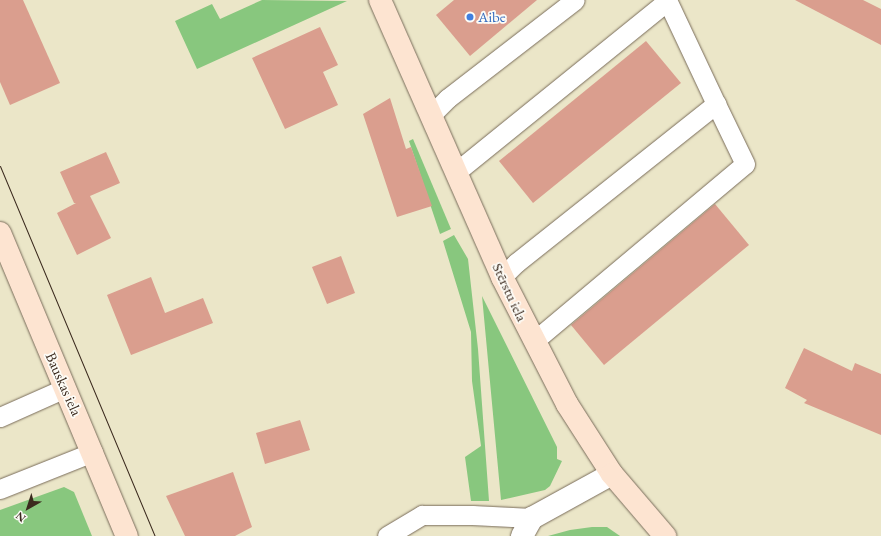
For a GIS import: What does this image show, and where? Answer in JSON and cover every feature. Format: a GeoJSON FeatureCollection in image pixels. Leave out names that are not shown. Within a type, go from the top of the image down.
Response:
{"type":"FeatureCollection","features":[{"type":"Feature","properties":{"kind":"main road","name":"Stērstu iela"},"geometry":{"type":"LineString","coordinates":[[380,0],[502,277],[567,404],[612,474],[664,536]]}},
{"type":"Feature","properties":{"kind":"main road","name":"Bauskas iela"},"geometry":{"type":"LineString","coordinates":[[0,233],[128,536]]}},
{"type":"Feature","properties":{"kind":"street"},"geometry":{"type":"LineString","coordinates":[[527,527],[612,474]]}},
{"type":"Feature","properties":{"kind":"lane"},"geometry":{"type":"LineString","coordinates":[[430,116],[448,98],[576,0]]}},
{"type":"Feature","properties":{"kind":"lane"},"geometry":{"type":"LineString","coordinates":[[456,172],[667,1],[746,164],[534,341]]}},
{"type":"Feature","properties":{"kind":"lane"},"geometry":{"type":"LineString","coordinates":[[502,277],[516,262],[716,104]]}},
{"type":"Feature","properties":{"kind":"lane"},"geometry":{"type":"LineString","coordinates":[[0,417],[65,388]]}},
{"type":"Feature","properties":{"kind":"lane"},"geometry":{"type":"LineString","coordinates":[[0,489],[93,452]]}},
{"type":"Feature","properties":{"kind":"lane"},"geometry":{"type":"LineString","coordinates":[[387,536],[422,515],[472,515],[527,527]]}},
{"type":"Feature","properties":{"kind":"green space"},"geometry":{"type":"Polygon","coordinates":[[[262,0],[347,1],[197,69],[175,21],[212,4],[220,19],[262,0]]]}},
{"type":"Feature","properties":{"kind":"green space"},"geometry":{"type":"Polygon","coordinates":[[[413,139],[451,229],[440,234],[409,141],[413,139]]]}},
{"type":"Feature","properties":{"kind":"green space"},"geometry":{"type":"Polygon","coordinates":[[[454,235],[468,259],[478,349],[489,501],[471,501],[465,457],[481,446],[472,381],[471,332],[443,241],[454,235]]]}},
{"type":"Feature","properties":{"kind":"green space"},"geometry":{"type":"Polygon","coordinates":[[[482,296],[557,447],[557,459],[562,461],[550,486],[545,490],[501,500],[482,296]]]}},
{"type":"Feature","properties":{"kind":"green space"},"geometry":{"type":"Polygon","coordinates":[[[64,487],[74,492],[92,536],[0,536],[0,510],[64,487]]]}},
{"type":"Feature","properties":{"kind":"green space"},"geometry":{"type":"Polygon","coordinates":[[[592,527],[607,527],[620,536],[548,536],[570,530],[592,527]]]}},
{"type":"Feature","properties":{"kind":"building"},"geometry":{"type":"Polygon","coordinates":[[[0,0],[23,0],[60,83],[10,105],[0,82],[0,0]]]}},
{"type":"Feature","properties":{"kind":"building"},"geometry":{"type":"Polygon","coordinates":[[[454,0],[537,0],[470,56],[436,15],[454,0]]]}},
{"type":"Feature","properties":{"kind":"building"},"geometry":{"type":"Polygon","coordinates":[[[795,0],[863,0],[881,9],[881,45],[795,0]]]}},
{"type":"Feature","properties":{"kind":"building"},"geometry":{"type":"Polygon","coordinates":[[[320,27],[338,65],[323,72],[338,105],[285,129],[252,58],[320,27]]]}},
{"type":"Feature","properties":{"kind":"building"},"geometry":{"type":"Polygon","coordinates":[[[646,41],[681,83],[533,203],[499,161],[646,41]]]}},
{"type":"Feature","properties":{"kind":"building"},"geometry":{"type":"Polygon","coordinates":[[[390,98],[406,149],[411,147],[432,206],[397,217],[363,114],[390,98]]]}},
{"type":"Feature","properties":{"kind":"building"},"geometry":{"type":"Polygon","coordinates":[[[106,152],[120,183],[90,196],[111,238],[77,255],[57,213],[76,203],[74,203],[60,172],[106,152]]]}},
{"type":"Feature","properties":{"kind":"building"},"geometry":{"type":"Polygon","coordinates":[[[715,204],[749,245],[604,365],[571,325],[715,204]]]}},
{"type":"Feature","properties":{"kind":"building"},"geometry":{"type":"Polygon","coordinates":[[[341,256],[355,293],[327,304],[312,267],[341,256]]]}},
{"type":"Feature","properties":{"kind":"building"},"geometry":{"type":"Polygon","coordinates":[[[151,277],[165,313],[203,298],[213,323],[131,355],[107,295],[151,277]]]}},
{"type":"Feature","properties":{"kind":"building"},"geometry":{"type":"Polygon","coordinates":[[[804,348],[852,371],[855,363],[881,374],[881,435],[804,403],[807,400],[785,388],[804,348]]]}},
{"type":"Feature","properties":{"kind":"building"},"geometry":{"type":"Polygon","coordinates":[[[300,420],[310,450],[265,464],[256,433],[300,420]]]}},
{"type":"Feature","properties":{"kind":"building"},"geometry":{"type":"Polygon","coordinates":[[[233,472],[252,527],[235,536],[185,536],[166,496],[233,472]]]}},
{"type":"Feature","properties":{"kind":"tram line"},"geometry":{"type":"LineString","coordinates":[[0,166],[155,536]]}},
{"type":"Feature","properties":{"kind":"place","name":"Aibe"},"geometry":{"type":"Point","coordinates":[470,17]}}]}
